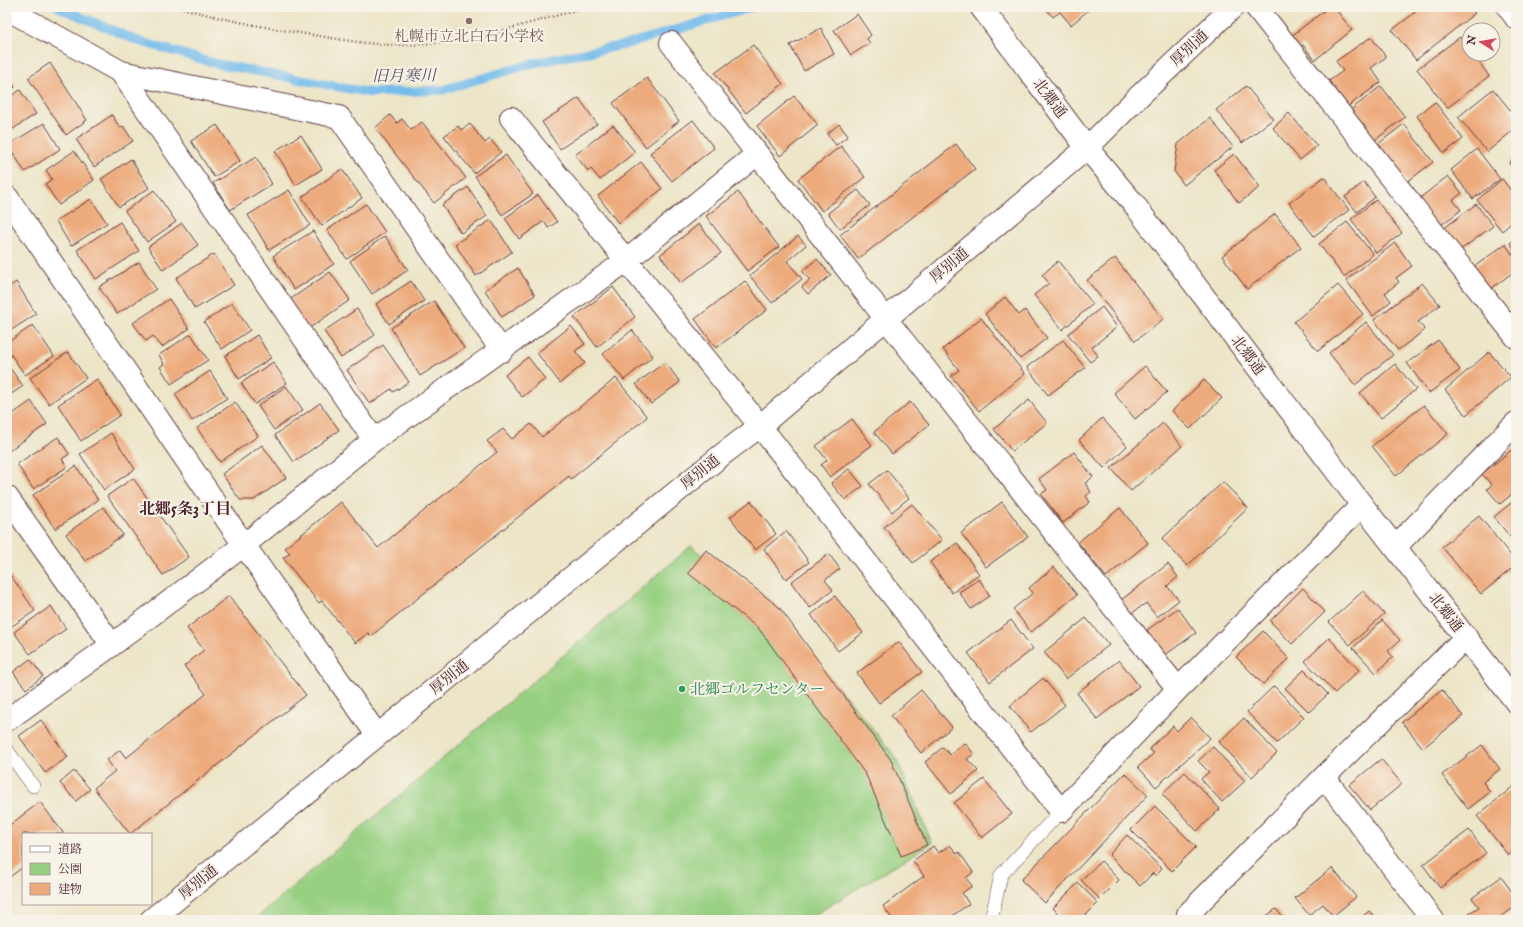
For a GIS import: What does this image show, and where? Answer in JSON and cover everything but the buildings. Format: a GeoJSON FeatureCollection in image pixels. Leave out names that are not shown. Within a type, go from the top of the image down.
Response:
{"type":"FeatureCollection","features":[{"type":"Feature","properties":{"kind":"street","name":"北郷通"},"geometry":{"type":"LineString","coordinates":[[981,7],[1087,148],[1133,203],[1362,505],[1516,702]]}},
{"type":"Feature","properties":{"kind":"street","name":"厚別通"},"geometry":{"type":"LineString","coordinates":[[151,920],[716,459],[760,426],[1087,148],[1233,7]]}},
{"type":"Feature","properties":{"kind":"street"},"geometry":{"type":"LineString","coordinates":[[1256,7],[1516,337]]}},
{"type":"Feature","properties":{"kind":"street"},"geometry":{"type":"LineString","coordinates":[[1508,7],[1516,18]]}},
{"type":"Feature","properties":{"kind":"street"},"geometry":{"type":"LineString","coordinates":[[7,9],[121,72],[339,117],[502,350]]}},
{"type":"Feature","properties":{"kind":"street"},"geometry":{"type":"LineString","coordinates":[[671,43],[886,319],[1178,689]]}},
{"type":"Feature","properties":{"kind":"street"},"geometry":{"type":"LineString","coordinates":[[121,72],[374,440]]}},
{"type":"Feature","properties":{"kind":"street"},"geometry":{"type":"LineString","coordinates":[[511,118],[760,426],[1061,810],[1178,689],[1362,505]]}},
{"type":"Feature","properties":{"kind":"street"},"geometry":{"type":"LineString","coordinates":[[7,720],[112,645],[244,545],[374,440],[626,261],[757,154]]}},
{"type":"Feature","properties":{"kind":"street"},"geometry":{"type":"LineString","coordinates":[[7,198],[244,545],[377,735]]}},
{"type":"Feature","properties":{"kind":"street"},"geometry":{"type":"LineString","coordinates":[[1395,547],[1516,423]]}},
{"type":"Feature","properties":{"kind":"street"},"geometry":{"type":"LineString","coordinates":[[7,497],[112,645]]}},
{"type":"Feature","properties":{"kind":"street"},"geometry":{"type":"LineString","coordinates":[[1192,920],[1188,914],[1466,637]]}},
{"type":"Feature","properties":{"kind":"street"},"geometry":{"type":"LineString","coordinates":[[1324,777],[1433,920]]}},
{"type":"Feature","properties":{"kind":"lane"},"geometry":{"type":"LineString","coordinates":[[7,750],[33,786]]}},
{"type":"Feature","properties":{"kind":"lane"},"geometry":{"type":"LineString","coordinates":[[991,920],[1001,875],[1061,810]]}},
{"type":"Feature","properties":{"kind":"path"},"geometry":{"type":"LineString","coordinates":[[180,7],[210,16],[270,29],[381,45],[424,44],[461,40],[588,7]]}},
{"type":"Feature","properties":{"kind":"green space","name":"北郷ゴルフセンター"},"geometry":{"type":"Polygon","coordinates":[[[691,546],[784,622],[895,756],[932,843],[806,920],[254,920],[691,546]]]}},
{"type":"Feature","properties":{"kind":"waterway","name":"旧月寒川"},"geometry":{"type":"LineString","coordinates":[[58,7],[138,41],[218,64],[371,93],[442,90],[534,63],[624,45],[753,7]]}},
{"type":"Feature","properties":{"kind":"place","name":"札幌市立北白石小学校"},"geometry":{"type":"Point","coordinates":[469,21]}},
{"type":"Feature","properties":{"kind":"place","name":"北郷ゴルフセンター"},"geometry":{"type":"Point","coordinates":[682,689]}},
{"type":"Feature","properties":{"kind":"district","name":"北郷5条3丁目"},"geometry":{"type":"Point","coordinates":[185,508]}}]}
